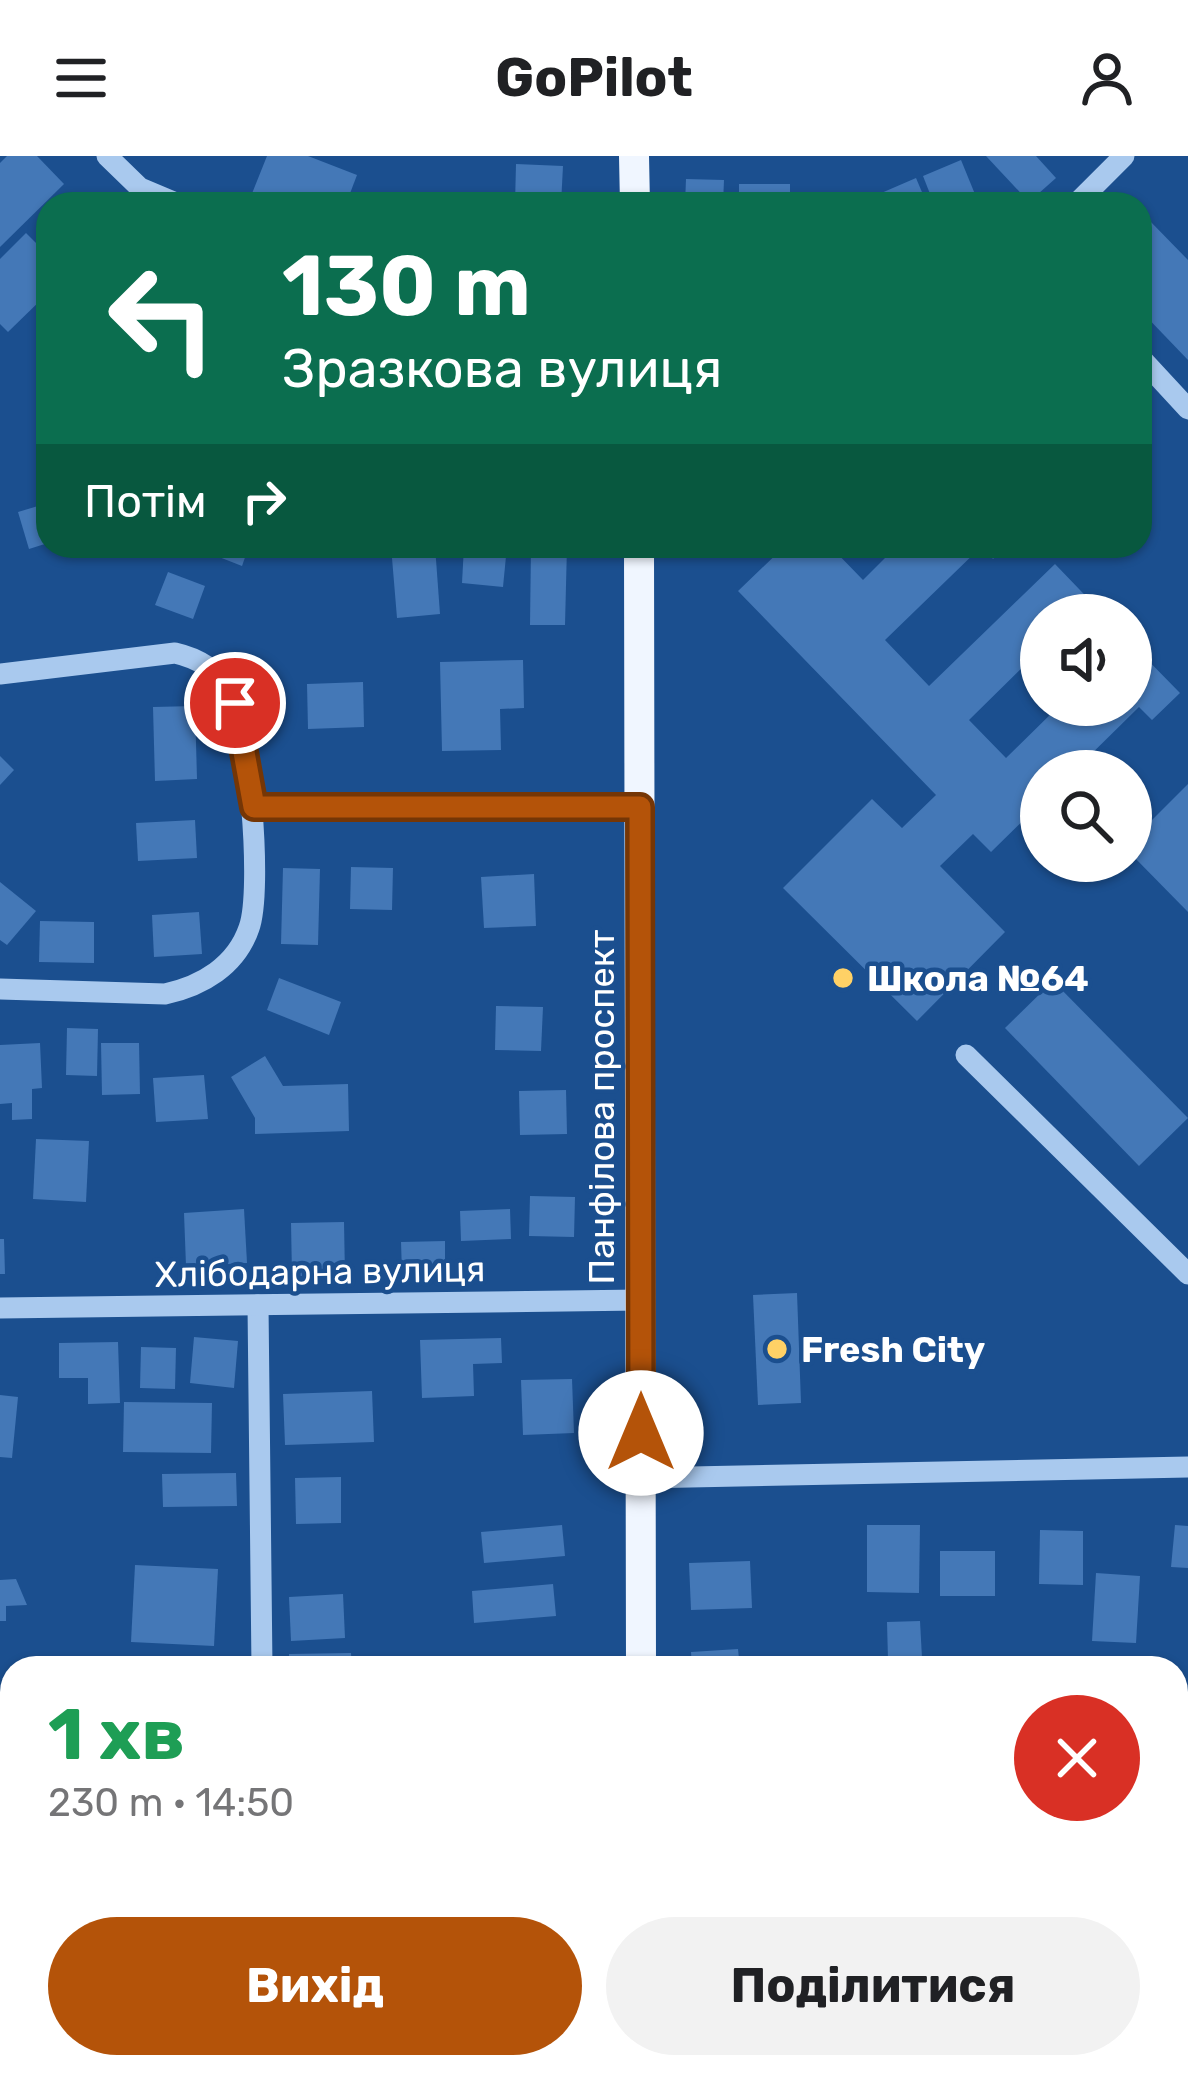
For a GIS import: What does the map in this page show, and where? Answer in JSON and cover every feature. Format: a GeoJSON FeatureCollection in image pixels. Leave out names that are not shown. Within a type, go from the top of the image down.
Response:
{"type":"FeatureCollection","features":[{"type":"Feature","properties":{"kind":"main road"},"geometry":{"type":"LineString","coordinates":[[634,156],[635,192]]}},
{"type":"Feature","properties":{"kind":"main road","name":"Панфілова проспект"},"geometry":{"type":"LineString","coordinates":[[639,558],[641,1656]]}},
{"type":"Feature","properties":{"kind":"street"},"geometry":{"type":"LineString","coordinates":[[107,156],[150,192]]}},
{"type":"Feature","properties":{"kind":"street"},"geometry":{"type":"LineString","coordinates":[[1088,192],[1124,156]]}},
{"type":"Feature","properties":{"kind":"street"},"geometry":{"type":"LineString","coordinates":[[1152,370],[1188,409]]}},
{"type":"Feature","properties":{"kind":"street"},"geometry":{"type":"LineString","coordinates":[[0,674],[175,653],[194,657],[218,675],[235,703],[254,807],[251,926],[239,949],[207,980],[165,994],[0,989]]}},
{"type":"Feature","properties":{"kind":"street"},"geometry":{"type":"LineString","coordinates":[[254,807],[640,807]]}},
{"type":"Feature","properties":{"kind":"street"},"geometry":{"type":"LineString","coordinates":[[966,1055],[1188,1274]]}},
{"type":"Feature","properties":{"kind":"street","name":"Хлібодарна вулиця"},"geometry":{"type":"LineString","coordinates":[[0,1308],[640,1300]]}},
{"type":"Feature","properties":{"kind":"street"},"geometry":{"type":"LineString","coordinates":[[258,1305],[262,1656]]}},
{"type":"Feature","properties":{"kind":"street"},"geometry":{"type":"LineString","coordinates":[[641,1478],[1188,1468]]}},
{"type":"Feature","properties":{"kind":"building"},"geometry":{"type":"Polygon","coordinates":[[[7,156],[37,156],[64,184],[56,192],[36,192],[36,212],[0,247],[0,163],[7,156]]]}},
{"type":"Feature","properties":{"kind":"building"},"geometry":{"type":"Polygon","coordinates":[[[267,156],[308,156],[357,175],[351,192],[253,192],[267,156]]]}},
{"type":"Feature","properties":{"kind":"building"},"geometry":{"type":"Polygon","coordinates":[[[986,156],[1036,156],[1056,178],[1040,192],[1020,192],[986,156]]]}},
{"type":"Feature","properties":{"kind":"building"},"geometry":{"type":"Polygon","coordinates":[[[961,160],[974,192],[929,192],[923,176],[961,160]]]}},
{"type":"Feature","properties":{"kind":"building"},"geometry":{"type":"Polygon","coordinates":[[[516,164],[563,166],[562,192],[515,192],[516,164]]]}},
{"type":"Feature","properties":{"kind":"building"},"geometry":{"type":"Polygon","coordinates":[[[916,178],[922,192],[884,192],[916,178]]]}},
{"type":"Feature","properties":{"kind":"building"},"geometry":{"type":"Polygon","coordinates":[[[686,179],[724,180],[724,192],[685,192],[686,179]]]}},
{"type":"Feature","properties":{"kind":"building"},"geometry":{"type":"Polygon","coordinates":[[[739,184],[790,184],[790,192],[739,192],[739,184]]]}},
{"type":"Feature","properties":{"kind":"building"},"geometry":{"type":"Polygon","coordinates":[[[1152,223],[1188,260],[1188,360],[1152,322],[1152,223]]]}},
{"type":"Feature","properties":{"kind":"building"},"geometry":{"type":"Polygon","coordinates":[[[26,233],[36,243],[36,305],[8,332],[0,324],[0,259],[26,233]]]}},
{"type":"Feature","properties":{"kind":"building"},"geometry":{"type":"Polygon","coordinates":[[[36,507],[36,547],[29,549],[18,512],[36,507]]]}},
{"type":"Feature","properties":{"kind":"building"},"geometry":{"type":"Polygon","coordinates":[[[222,558],[245,558],[242,566],[222,558]]]}},
{"type":"Feature","properties":{"kind":"building"},"geometry":{"type":"Polygon","coordinates":[[[392,558],[436,558],[440,614],[397,618],[392,558]]]}},
{"type":"Feature","properties":{"kind":"building"},"geometry":{"type":"Polygon","coordinates":[[[463,558],[506,558],[503,587],[462,583],[463,558]]]}},
{"type":"Feature","properties":{"kind":"building"},"geometry":{"type":"Polygon","coordinates":[[[531,558],[567,558],[565,625],[530,625],[531,558]]]}},
{"type":"Feature","properties":{"kind":"building"},"geometry":{"type":"Polygon","coordinates":[[[772,558],[842,558],[863,580],[885,558],[970,558],[885,640],[929,686],[1020,598],[1020,670],[969,720],[1006,758],[1039,726],[1120,726],[1095,750],[1020,750],[1020,824],[991,852],[973,834],[940,866],[1005,932],[917,1021],[783,888],[872,799],[902,828],[936,795],[738,591],[772,558]]]}},
{"type":"Feature","properties":{"kind":"building"},"geometry":{"type":"Polygon","coordinates":[[[1055,564],[1084,594],[1024,594],[1055,564]]]}},
{"type":"Feature","properties":{"kind":"building"},"geometry":{"type":"Polygon","coordinates":[[[168,572],[205,586],[193,619],[155,605],[168,572]]]}},
{"type":"Feature","properties":{"kind":"building"},"geometry":{"type":"Polygon","coordinates":[[[523,660],[524,708],[500,709],[501,750],[442,751],[440,662],[523,660]]]}},
{"type":"Feature","properties":{"kind":"building"},"geometry":{"type":"Polygon","coordinates":[[[1152,664],[1180,693],[1152,720],[1152,664]]]}},
{"type":"Feature","properties":{"kind":"building"},"geometry":{"type":"Polygon","coordinates":[[[363,682],[364,727],[308,729],[307,684],[363,682]]]}},
{"type":"Feature","properties":{"kind":"building"},"geometry":{"type":"Polygon","coordinates":[[[195,706],[197,779],[155,781],[153,707],[195,706]]]}},
{"type":"Feature","properties":{"kind":"building"},"geometry":{"type":"Polygon","coordinates":[[[0,756],[14,770],[0,785],[0,756]]]}},
{"type":"Feature","properties":{"kind":"building"},"geometry":{"type":"Polygon","coordinates":[[[1188,784],[1188,912],[1152,875],[1152,820],[1188,784]]]}},
{"type":"Feature","properties":{"kind":"building"},"geometry":{"type":"Polygon","coordinates":[[[195,820],[197,858],[138,861],[136,823],[195,820]]]}},
{"type":"Feature","properties":{"kind":"building"},"geometry":{"type":"Polygon","coordinates":[[[351,867],[393,868],[392,910],[350,909],[351,867]]]}},
{"type":"Feature","properties":{"kind":"building"},"geometry":{"type":"Polygon","coordinates":[[[283,868],[320,869],[318,945],[281,944],[283,868]]]}},
{"type":"Feature","properties":{"kind":"building"},"geometry":{"type":"Polygon","coordinates":[[[534,874],[536,926],[484,928],[481,877],[534,874]]]}},
{"type":"Feature","properties":{"kind":"building"},"geometry":{"type":"Polygon","coordinates":[[[0,882],[36,911],[7,945],[0,940],[0,882]]]}},
{"type":"Feature","properties":{"kind":"building"},"geometry":{"type":"Polygon","coordinates":[[[199,912],[202,954],[154,957],[152,915],[199,912]]]}},
{"type":"Feature","properties":{"kind":"building"},"geometry":{"type":"Polygon","coordinates":[[[40,921],[94,922],[94,963],[39,962],[40,921]]]}},
{"type":"Feature","properties":{"kind":"building"},"geometry":{"type":"Polygon","coordinates":[[[279,978],[341,1002],[329,1035],[267,1010],[279,978]]]}},
{"type":"Feature","properties":{"kind":"building"},"geometry":{"type":"Polygon","coordinates":[[[1053,981],[1188,1118],[1139,1166],[1005,1028],[1053,981]]]}},
{"type":"Feature","properties":{"kind":"building"},"geometry":{"type":"Polygon","coordinates":[[[496,1006],[543,1007],[541,1051],[495,1050],[496,1006]]]}},
{"type":"Feature","properties":{"kind":"building"},"geometry":{"type":"Polygon","coordinates":[[[67,1028],[98,1029],[97,1076],[66,1075],[67,1028]]]}},
{"type":"Feature","properties":{"kind":"building"},"geometry":{"type":"Polygon","coordinates":[[[40,1043],[42,1088],[32,1089],[32,1119],[12,1120],[12,1103],[0,1104],[0,1045],[40,1043]]]}},
{"type":"Feature","properties":{"kind":"building"},"geometry":{"type":"Polygon","coordinates":[[[101,1043],[139,1043],[140,1094],[102,1095],[101,1043]]]}},
{"type":"Feature","properties":{"kind":"building"},"geometry":{"type":"Polygon","coordinates":[[[265,1056],[283,1086],[348,1084],[349,1131],[255,1134],[255,1118],[231,1077],[265,1056]]]}},
{"type":"Feature","properties":{"kind":"building"},"geometry":{"type":"Polygon","coordinates":[[[204,1075],[208,1119],[156,1122],[153,1078],[204,1075]]]}},
{"type":"Feature","properties":{"kind":"building"},"geometry":{"type":"Polygon","coordinates":[[[566,1090],[567,1134],[520,1135],[519,1091],[566,1090]]]}},
{"type":"Feature","properties":{"kind":"building"},"geometry":{"type":"Polygon","coordinates":[[[36,1139],[89,1141],[86,1202],[33,1199],[36,1139]]]}},
{"type":"Feature","properties":{"kind":"building"},"geometry":{"type":"Polygon","coordinates":[[[530,1196],[575,1197],[574,1237],[529,1236],[530,1196]]]}},
{"type":"Feature","properties":{"kind":"building"},"geometry":{"type":"Polygon","coordinates":[[[244,1209],[247,1263],[186,1266],[184,1213],[244,1209]]]}},
{"type":"Feature","properties":{"kind":"building"},"geometry":{"type":"Polygon","coordinates":[[[510,1209],[511,1239],[461,1241],[460,1211],[510,1209]]]}},
{"type":"Feature","properties":{"kind":"building"},"geometry":{"type":"Polygon","coordinates":[[[344,1222],[345,1276],[292,1276],[291,1223],[344,1222]]]}},
{"type":"Feature","properties":{"kind":"building"},"geometry":{"type":"Polygon","coordinates":[[[0,1239],[4,1239],[5,1274],[0,1274],[0,1239]]]}},
{"type":"Feature","properties":{"kind":"building"},"geometry":{"type":"Polygon","coordinates":[[[445,1241],[445,1273],[402,1274],[401,1242],[445,1241]]]}},
{"type":"Feature","properties":{"kind":"building","name":"Fresh City"},"geometry":{"type":"Polygon","coordinates":[[[797,1293],[801,1403],[758,1405],[753,1295],[797,1293]]]}},
{"type":"Feature","properties":{"kind":"building"},"geometry":{"type":"Polygon","coordinates":[[[194,1337],[238,1341],[234,1388],[190,1383],[194,1337]]]}},
{"type":"Feature","properties":{"kind":"building"},"geometry":{"type":"Polygon","coordinates":[[[501,1338],[502,1363],[473,1364],[474,1396],[422,1398],[420,1340],[501,1338]]]}},
{"type":"Feature","properties":{"kind":"building"},"geometry":{"type":"Polygon","coordinates":[[[118,1342],[120,1403],[88,1404],[88,1378],[59,1378],[59,1343],[118,1342]]]}},
{"type":"Feature","properties":{"kind":"building"},"geometry":{"type":"Polygon","coordinates":[[[141,1347],[176,1348],[175,1389],[140,1388],[141,1347]]]}},
{"type":"Feature","properties":{"kind":"building"},"geometry":{"type":"Polygon","coordinates":[[[572,1379],[574,1433],[523,1435],[521,1380],[572,1379]]]}},
{"type":"Feature","properties":{"kind":"building"},"geometry":{"type":"Polygon","coordinates":[[[372,1391],[374,1442],[285,1445],[283,1394],[372,1391]]]}},
{"type":"Feature","properties":{"kind":"building"},"geometry":{"type":"Polygon","coordinates":[[[0,1395],[18,1397],[12,1458],[0,1457],[0,1395]]]}},
{"type":"Feature","properties":{"kind":"building"},"geometry":{"type":"Polygon","coordinates":[[[124,1402],[212,1403],[211,1453],[123,1452],[124,1402]]]}},
{"type":"Feature","properties":{"kind":"building"},"geometry":{"type":"Polygon","coordinates":[[[236,1473],[237,1506],[163,1507],[162,1474],[236,1473]]]}},
{"type":"Feature","properties":{"kind":"building"},"geometry":{"type":"Polygon","coordinates":[[[341,1477],[341,1523],[296,1524],[295,1478],[341,1477]]]}},
{"type":"Feature","properties":{"kind":"building"},"geometry":{"type":"Polygon","coordinates":[[[562,1525],[565,1556],[484,1563],[481,1532],[562,1525]]]}},
{"type":"Feature","properties":{"kind":"building"},"geometry":{"type":"Polygon","coordinates":[[[867,1525],[920,1525],[919,1593],[867,1592],[867,1525]]]}},
{"type":"Feature","properties":{"kind":"building"},"geometry":{"type":"Polygon","coordinates":[[[1175,1525],[1188,1526],[1188,1568],[1171,1567],[1175,1525]]]}},
{"type":"Feature","properties":{"kind":"building"},"geometry":{"type":"Polygon","coordinates":[[[1040,1530],[1083,1531],[1083,1585],[1039,1584],[1040,1530]]]}},
{"type":"Feature","properties":{"kind":"building"},"geometry":{"type":"Polygon","coordinates":[[[940,1551],[995,1551],[995,1596],[940,1596],[940,1551]]]}},
{"type":"Feature","properties":{"kind":"building"},"geometry":{"type":"Polygon","coordinates":[[[750,1561],[752,1608],[691,1610],[689,1563],[750,1561]]]}},
{"type":"Feature","properties":{"kind":"building"},"geometry":{"type":"Polygon","coordinates":[[[135,1565],[218,1569],[214,1646],[131,1642],[135,1565]]]}},
{"type":"Feature","properties":{"kind":"building"},"geometry":{"type":"Polygon","coordinates":[[[1096,1573],[1140,1576],[1136,1643],[1092,1641],[1096,1573]]]}},
{"type":"Feature","properties":{"kind":"building"},"geometry":{"type":"Polygon","coordinates":[[[16,1579],[27,1605],[6,1606],[6,1621],[0,1621],[0,1580],[16,1579]]]}},
{"type":"Feature","properties":{"kind":"building"},"geometry":{"type":"Polygon","coordinates":[[[553,1584],[556,1616],[474,1623],[472,1591],[553,1584]]]}},
{"type":"Feature","properties":{"kind":"building"},"geometry":{"type":"Polygon","coordinates":[[[343,1594],[345,1638],[291,1641],[289,1597],[343,1594]]]}},
{"type":"Feature","properties":{"kind":"building"},"geometry":{"type":"Polygon","coordinates":[[[920,1621],[922,1656],[888,1656],[887,1622],[920,1621]]]}},
{"type":"Feature","properties":{"kind":"building"},"geometry":{"type":"Polygon","coordinates":[[[738,1649],[739,1656],[691,1656],[691,1652],[738,1649]]]}},
{"type":"Feature","properties":{"kind":"building"},"geometry":{"type":"Polygon","coordinates":[[[351,1653],[351,1656],[289,1656],[351,1653]]]}},
{"type":"Feature","properties":{"kind":"place","name":"Школа №64"},"geometry":{"type":"Point","coordinates":[843,978]}},
{"type":"Feature","properties":{"kind":"place","name":"Fresh City"},"geometry":{"type":"Point","coordinates":[777,1349]}},
{"type":"Feature","properties":{"kind":"route"},"geometry":{"type":"LineString","coordinates":[[235,703],[254,807],[640,807],[641,1433]]}}]}
